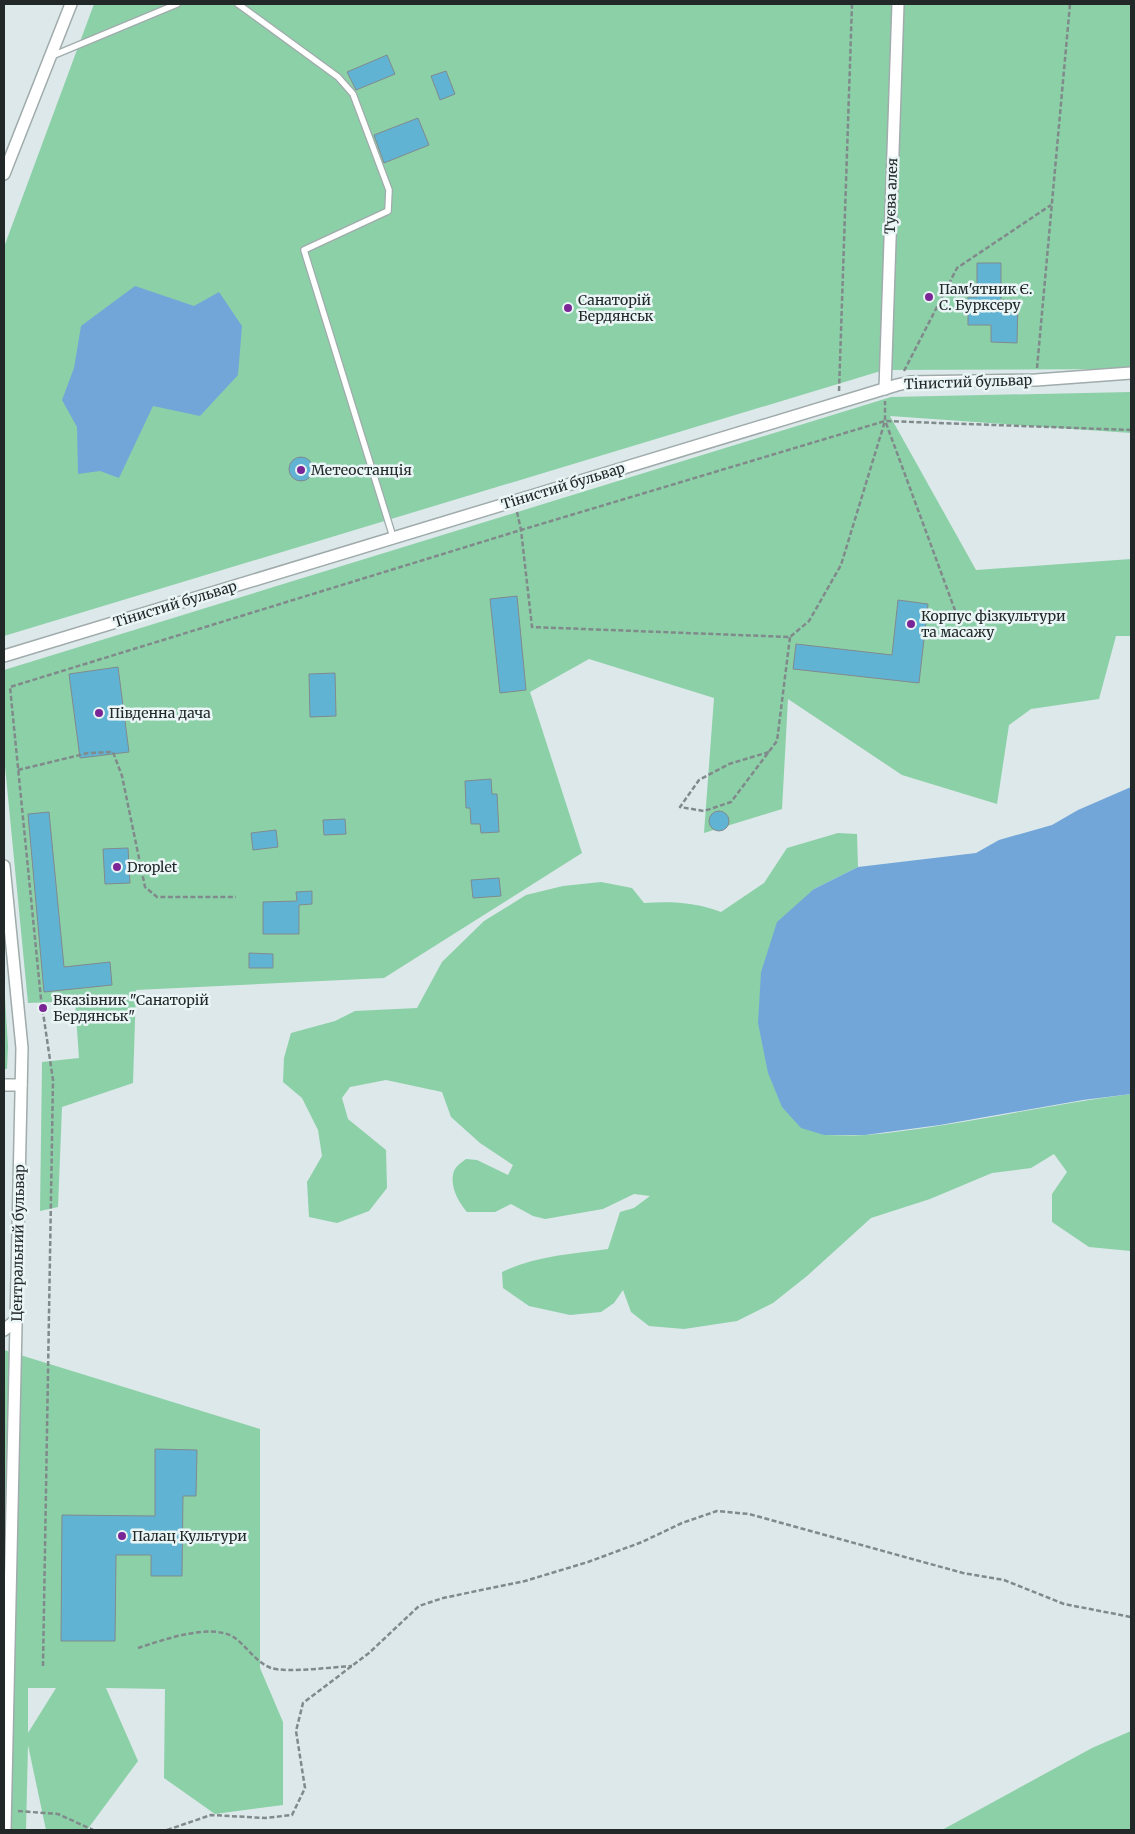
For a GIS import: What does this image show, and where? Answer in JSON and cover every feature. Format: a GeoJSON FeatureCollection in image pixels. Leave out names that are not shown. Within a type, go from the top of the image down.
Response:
{"type":"FeatureCollection","features":[{"type":"Feature","properties":{"kind":"street"},"geometry":{"type":"LineString","coordinates":[[4,174],[71,4]]}},
{"type":"Feature","properties":{"kind":"street","name":"Туєва алея"},"geometry":{"type":"LineString","coordinates":[[885,389],[898,4]]}},
{"type":"Feature","properties":{"kind":"street","name":"Тінистий бульвар"},"geometry":{"type":"LineString","coordinates":[[4,656],[896,385],[910,382],[1036,380],[1131,373]]}},
{"type":"Feature","properties":{"kind":"street","name":"Центральний бульвар"},"geometry":{"type":"LineString","coordinates":[[4,866],[22,1048],[5,1830]]}},
{"type":"Feature","properties":{"kind":"street"},"geometry":{"type":"LineString","coordinates":[[4,1085],[21,1085]]}},
{"type":"Feature","properties":{"kind":"street"},"geometry":{"type":"LineString","coordinates":[[4,1330],[16,1320]]}},
{"type":"Feature","properties":{"kind":"lane"},"geometry":{"type":"LineString","coordinates":[[50,57],[177,4]]}},
{"type":"Feature","properties":{"kind":"lane"},"geometry":{"type":"LineString","coordinates":[[238,4],[338,77],[352,94],[388,190],[388,211],[304,250],[393,537]]}},
{"type":"Feature","properties":{"kind":"path"},"geometry":{"type":"LineString","coordinates":[[838,402],[852,4]]}},
{"type":"Feature","properties":{"kind":"path"},"geometry":{"type":"LineString","coordinates":[[1036,380],[1070,4]]}},
{"type":"Feature","properties":{"kind":"path"},"geometry":{"type":"LineString","coordinates":[[896,385],[957,268],[1051,206]]}},
{"type":"Feature","properties":{"kind":"path"},"geometry":{"type":"LineString","coordinates":[[514,501],[521,530],[532,627],[790,637],[810,621],[841,565],[885,421],[885,389]]}},
{"type":"Feature","properties":{"kind":"path"},"geometry":{"type":"LineString","coordinates":[[885,421],[956,613]]}},
{"type":"Feature","properties":{"kind":"path"},"geometry":{"type":"LineString","coordinates":[[43,1666],[53,1080],[41,999],[10,687],[521,530],[885,421],[1131,430]]}},
{"type":"Feature","properties":{"kind":"path"},"geometry":{"type":"LineString","coordinates":[[769,752],[729,764],[699,780],[680,807],[704,811],[731,802],[769,752],[776,742],[790,637]]}},
{"type":"Feature","properties":{"kind":"path"},"geometry":{"type":"LineString","coordinates":[[18,770],[88,753],[112,752],[122,776],[145,888],[157,897],[236,897]]}},
{"type":"Feature","properties":{"kind":"path"},"geometry":{"type":"LineString","coordinates":[[167,1830],[211,1815],[265,1818],[292,1815],[305,1788],[296,1731],[303,1704],[369,1653],[419,1606],[444,1598],[525,1581],[588,1562],[642,1542],[682,1523],[717,1511],[749,1514],[963,1573],[1004,1580],[1064,1604],[1131,1617]]}},
{"type":"Feature","properties":{"kind":"path"},"geometry":{"type":"LineString","coordinates":[[138,1648],[168,1638],[196,1633],[224,1632],[271,1668],[296,1670],[352,1666]]}},
{"type":"Feature","properties":{"kind":"path"},"geometry":{"type":"LineString","coordinates":[[6,1810],[58,1814],[92,1830]]}},
{"type":"Feature","properties":{"kind":"green space","name":"Санаторій Бердянськ"},"geometry":{"type":"Polygon","coordinates":[[[94,4],[1131,4],[1131,369],[884,370],[4,636],[4,247],[94,4]]]}},
{"type":"Feature","properties":{"kind":"green space"},"geometry":{"type":"Polygon","coordinates":[[[1131,392],[1131,433],[890,416],[976,570],[1131,559],[1131,636],[1116,636],[1099,699],[1031,709],[1009,725],[997,804],[902,775],[788,699],[782,809],[704,833],[714,698],[589,659],[530,692],[582,853],[384,978],[136,990],[133,1083],[62,1107],[58,1207],[40,1211],[42,1062],[79,1058],[75,1001],[28,1003],[4,756],[4,670],[891,397],[1131,392]]]}},
{"type":"Feature","properties":{"kind":"green space"},"geometry":{"type":"Polygon","coordinates":[[[838,833],[857,834],[858,867],[814,889],[824,1135],[861,1135],[899,1131],[1131,1094],[1131,1251],[1089,1247],[1052,1222],[1052,1194],[1067,1172],[1054,1154],[1031,1168],[992,1173],[930,1199],[871,1218],[807,1276],[773,1303],[737,1321],[684,1329],[649,1326],[631,1312],[623,1290],[614,1303],[601,1312],[570,1315],[529,1306],[503,1288],[502,1272],[540,1259],[608,1249],[620,1212],[634,1208],[650,1196],[634,1194],[603,1209],[545,1219],[533,1216],[511,1204],[495,1212],[467,1212],[460,1203],[453,1182],[454,1171],[458,1166],[466,1159],[477,1160],[508,1175],[513,1165],[480,1143],[451,1117],[442,1092],[386,1080],[350,1087],[342,1098],[348,1119],[386,1150],[387,1188],[369,1211],[337,1223],[309,1217],[307,1182],[322,1156],[318,1130],[302,1098],[283,1082],[284,1058],[291,1033],[335,1021],[355,1011],[417,1008],[442,962],[484,921],[526,895],[563,886],[601,882],[632,888],[644,903],[683,903],[721,912],[764,883],[787,848],[838,833]]]}},
{"type":"Feature","properties":{"kind":"green space"},"geometry":{"type":"Polygon","coordinates":[[[4,981],[8,1046],[7,1069],[4,1069],[4,981]]]}},
{"type":"Feature","properties":{"kind":"green space"},"geometry":{"type":"Polygon","coordinates":[[[4,1350],[260,1429],[260,1668],[283,1722],[283,1805],[215,1814],[164,1778],[165,1689],[106,1688],[138,1761],[87,1830],[46,1830],[28,1745],[26,1830],[4,1830],[4,1350]],[[28,1688],[28,1733],[56,1688],[28,1688]]]}},
{"type":"Feature","properties":{"kind":"green space"},"geometry":{"type":"Polygon","coordinates":[[[1131,1731],[1131,1830],[942,1830],[1092,1748],[1131,1731]]]}},
{"type":"Feature","properties":{"kind":"water"},"geometry":{"type":"Polygon","coordinates":[[[135,286],[194,306],[219,292],[242,326],[238,375],[200,416],[153,406],[119,478],[100,471],[78,474],[77,427],[62,400],[74,368],[81,326],[135,286]]]}},
{"type":"Feature","properties":{"kind":"water"},"geometry":{"type":"Polygon","coordinates":[[[1131,787],[1131,1094],[1083,1100],[940,1125],[865,1135],[824,1135],[801,1128],[782,1107],[768,1073],[758,1023],[761,972],[777,922],[814,889],[858,867],[976,853],[999,840],[1052,825],[1078,810],[1131,787]]]}},
{"type":"Feature","properties":{"kind":"building"},"geometry":{"type":"Polygon","coordinates":[[[387,55],[395,74],[356,90],[347,72],[387,55]]]}},
{"type":"Feature","properties":{"kind":"building"},"geometry":{"type":"Polygon","coordinates":[[[446,71],[455,94],[440,100],[431,76],[446,71]]]}},
{"type":"Feature","properties":{"kind":"building"},"geometry":{"type":"Polygon","coordinates":[[[418,118],[429,145],[384,163],[374,135],[418,118]]]}},
{"type":"Feature","properties":{"kind":"building"},"geometry":{"type":"Polygon","coordinates":[[[977,263],[1001,263],[1001,300],[1018,300],[1017,343],[991,342],[991,325],[968,325],[968,297],[977,297],[977,263]]]}},
{"type":"Feature","properties":{"kind":"building","name":"Метеостанція"},"geometry":{"type":"Polygon","coordinates":[[[301,457],[309,461],[313,469],[309,477],[301,481],[293,477],[289,469],[293,461],[301,457]]]}},
{"type":"Feature","properties":{"kind":"building"},"geometry":{"type":"Polygon","coordinates":[[[517,596],[526,690],[500,693],[490,599],[517,596]]]}},
{"type":"Feature","properties":{"kind":"building","name":"Корпус фізкультури та масажу"},"geometry":{"type":"Polygon","coordinates":[[[898,600],[928,604],[919,683],[793,669],[796,644],[892,655],[898,600]]]}},
{"type":"Feature","properties":{"kind":"building","name":"Південна дача"},"geometry":{"type":"Polygon","coordinates":[[[118,667],[129,752],[80,758],[69,674],[118,667]]]}},
{"type":"Feature","properties":{"kind":"building"},"geometry":{"type":"Polygon","coordinates":[[[335,673],[336,716],[310,717],[309,674],[335,673]]]}},
{"type":"Feature","properties":{"kind":"building"},"geometry":{"type":"Polygon","coordinates":[[[491,779],[492,794],[497,794],[499,832],[481,833],[480,824],[471,824],[470,808],[466,808],[465,781],[491,779]]]}},
{"type":"Feature","properties":{"kind":"building"},"geometry":{"type":"Polygon","coordinates":[[[719,811],[726,814],[729,821],[726,828],[719,831],[712,828],[709,821],[712,814],[719,811]]]}},
{"type":"Feature","properties":{"kind":"building"},"geometry":{"type":"Polygon","coordinates":[[[49,812],[64,967],[110,962],[112,985],[44,992],[28,814],[49,812]]]}},
{"type":"Feature","properties":{"kind":"building"},"geometry":{"type":"Polygon","coordinates":[[[345,819],[346,834],[324,835],[323,820],[345,819]]]}},
{"type":"Feature","properties":{"kind":"building"},"geometry":{"type":"Polygon","coordinates":[[[276,830],[278,847],[253,850],[251,833],[276,830]]]}},
{"type":"Feature","properties":{"kind":"building"},"geometry":{"type":"Polygon","coordinates":[[[128,848],[130,883],[105,884],[103,849],[128,848]]]}},
{"type":"Feature","properties":{"kind":"building"},"geometry":{"type":"Polygon","coordinates":[[[499,878],[501,896],[473,898],[471,880],[499,878]]]}},
{"type":"Feature","properties":{"kind":"building"},"geometry":{"type":"Polygon","coordinates":[[[312,891],[312,904],[299,905],[299,934],[263,934],[263,902],[297,901],[296,892],[312,891]]]}},
{"type":"Feature","properties":{"kind":"building"},"geometry":{"type":"Polygon","coordinates":[[[249,953],[273,954],[273,968],[249,968],[249,953]]]}},
{"type":"Feature","properties":{"kind":"building","name":"Палац Культури"},"geometry":{"type":"Polygon","coordinates":[[[155,1449],[197,1450],[196,1496],[183,1496],[182,1576],[151,1576],[151,1555],[116,1555],[115,1641],[61,1641],[62,1515],[155,1516],[155,1449]]]}},
{"type":"Feature","properties":{"kind":"place","name":"Пам'ятник Є. С. Бурксеру"},"geometry":{"type":"Point","coordinates":[929,297]}},
{"type":"Feature","properties":{"kind":"place","name":"Санаторій Бердянськ"},"geometry":{"type":"Point","coordinates":[568,308]}},
{"type":"Feature","properties":{"kind":"place","name":"Метеостанція"},"geometry":{"type":"Point","coordinates":[301,470]}},
{"type":"Feature","properties":{"kind":"place","name":"Корпус фізкультури та масажу"},"geometry":{"type":"Point","coordinates":[911,624]}},
{"type":"Feature","properties":{"kind":"place","name":"Південна дача"},"geometry":{"type":"Point","coordinates":[99,713]}},
{"type":"Feature","properties":{"kind":"place","name":"Droplet"},"geometry":{"type":"Point","coordinates":[117,867]}},
{"type":"Feature","properties":{"kind":"place","name":"Вказівник \"Санаторій Бердянськ\""},"geometry":{"type":"Point","coordinates":[43,1008]}},
{"type":"Feature","properties":{"kind":"place","name":"Палац Культури"},"geometry":{"type":"Point","coordinates":[122,1536]}}]}
